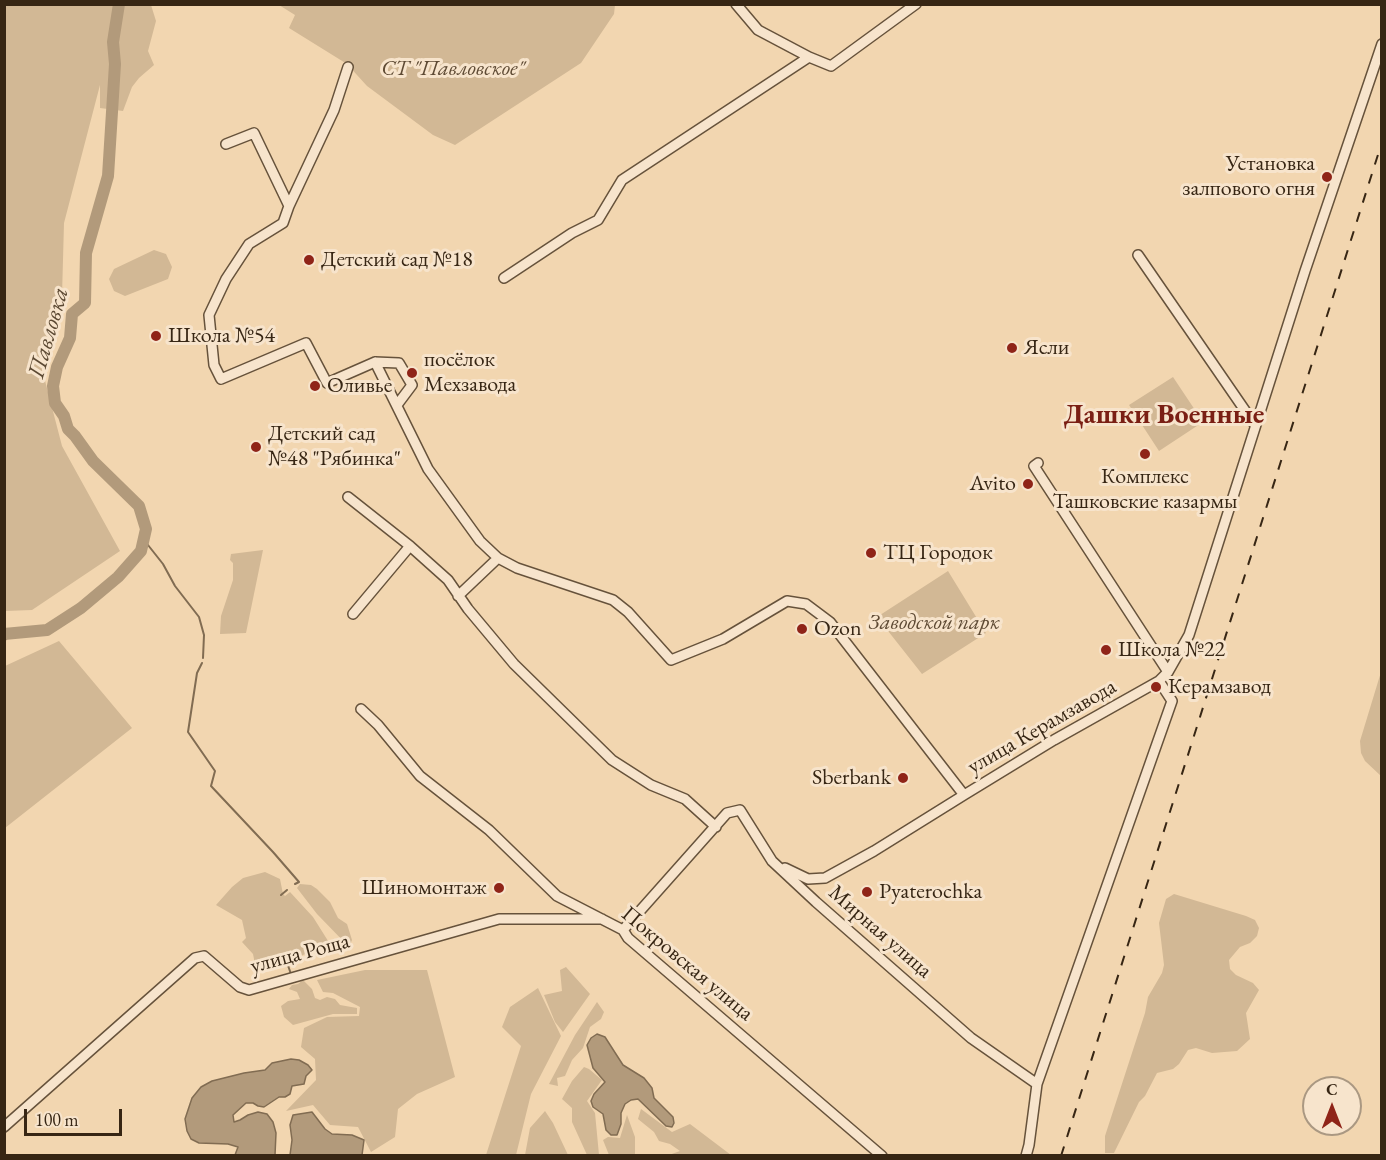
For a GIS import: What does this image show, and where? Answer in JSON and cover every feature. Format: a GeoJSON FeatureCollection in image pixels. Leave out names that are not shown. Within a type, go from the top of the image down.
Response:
{"type":"FeatureCollection","features":[{"type":"Feature","properties":{"kind":"street"},"geometry":{"type":"LineString","coordinates":[[736,4],[758,30],[831,66],[916,4]]}},
{"type":"Feature","properties":{"kind":"street","name":"улица Керамзавода"},"geometry":{"type":"LineString","coordinates":[[776,864],[808,879],[825,878],[874,851],[1054,740],[1159,681],[1168,672],[1189,635],[1305,271],[1382,44]]}},
{"type":"Feature","properties":{"kind":"street"},"geometry":{"type":"LineString","coordinates":[[504,278],[572,233],[598,220],[622,180],[809,57]]}},
{"type":"Feature","properties":{"kind":"street"},"geometry":{"type":"LineString","coordinates":[[348,67],[334,110],[283,223],[249,244],[226,279],[209,315],[214,365],[221,379],[306,343],[327,383],[375,362],[399,363],[412,385],[397,405]]}},
{"type":"Feature","properties":{"kind":"street"},"geometry":{"type":"LineString","coordinates":[[226,144],[254,133],[289,206]]}},
{"type":"Feature","properties":{"kind":"street"},"geometry":{"type":"LineString","coordinates":[[1138,255],[1255,425]]}},
{"type":"Feature","properties":{"kind":"street"},"geometry":{"type":"LineString","coordinates":[[375,362],[429,469],[480,541],[498,558],[458,596]]}},
{"type":"Feature","properties":{"kind":"street"},"geometry":{"type":"LineString","coordinates":[[1038,463],[1034,466],[1168,672]]}},
{"type":"Feature","properties":{"kind":"street"},"geometry":{"type":"LineString","coordinates":[[348,497],[410,546],[448,580],[458,596],[514,664],[612,760],[651,785],[685,800],[716,826]]}},
{"type":"Feature","properties":{"kind":"street"},"geometry":{"type":"LineString","coordinates":[[353,614],[410,546]]}},
{"type":"Feature","properties":{"kind":"street","name":"улица Керамзавода"},"geometry":{"type":"LineString","coordinates":[[498,558],[517,568],[612,600],[628,612],[671,660],[723,639],[786,601],[806,604],[830,622],[964,795]]}},
{"type":"Feature","properties":{"kind":"street"},"geometry":{"type":"LineString","coordinates":[[1026,1155],[1037,1084],[1172,701],[1159,681]]}},
{"type":"Feature","properties":{"kind":"street","name":"Покровская улица"},"geometry":{"type":"LineString","coordinates":[[361,709],[378,725],[420,777],[489,830],[557,896],[623,930],[628,938],[882,1155]]}},
{"type":"Feature","properties":{"kind":"street","name":"Мирная улица"},"geometry":{"type":"LineString","coordinates":[[623,930],[727,813],[740,810],[776,864],[971,1038],[1037,1084]]}},
{"type":"Feature","properties":{"kind":"street","name":"улица Роща"},"geometry":{"type":"LineString","coordinates":[[4,1126],[195,958],[204,956],[240,987],[249,990],[499,919],[604,919]]}},
{"type":"Feature","properties":{"kind":"green space"},"geometry":{"type":"Polygon","coordinates":[[[4,5],[151,5],[156,21],[148,51],[154,65],[132,87],[123,111],[100,108],[100,85],[64,223],[62,296],[42,369],[62,446],[120,551],[32,610],[5,611],[4,5]]]}},
{"type":"Feature","properties":{"kind":"green space","name":"СТ \"Павловское\""},"geometry":{"type":"Polygon","coordinates":[[[279,5],[615,5],[614,14],[581,63],[455,145],[433,135],[367,86],[347,64],[289,28],[295,15],[279,5]]]}},
{"type":"Feature","properties":{"kind":"green space"},"geometry":{"type":"Polygon","coordinates":[[[154,250],[166,254],[172,267],[168,279],[125,296],[114,291],[109,279],[114,269],[154,250]]]}},
{"type":"Feature","properties":{"kind":"green space"},"geometry":{"type":"Polygon","coordinates":[[[1173,377],[1203,422],[1159,451],[1129,405],[1173,377]]]}},
{"type":"Feature","properties":{"kind":"green space"},"geometry":{"type":"Polygon","coordinates":[[[263,550],[246,633],[220,634],[221,616],[233,580],[231,554],[263,550]]]}},
{"type":"Feature","properties":{"kind":"green space","name":"Заводской парк"},"geometry":{"type":"Polygon","coordinates":[[[948,571],[986,633],[922,674],[877,617],[948,571]]]}},
{"type":"Feature","properties":{"kind":"green space"},"geometry":{"type":"Polygon","coordinates":[[[59,641],[132,728],[5,828],[5,666],[59,641]]]}},
{"type":"Feature","properties":{"kind":"green space"},"geometry":{"type":"Polygon","coordinates":[[[1381,672],[1381,776],[1365,761],[1361,753],[1360,741],[1381,672]]]}},
{"type":"Feature","properties":{"kind":"green space"},"geometry":{"type":"Polygon","coordinates":[[[265,872],[280,879],[283,894],[285,896],[290,892],[313,917],[330,944],[324,951],[312,948],[309,941],[311,951],[285,964],[268,968],[255,964],[253,954],[242,942],[246,938],[242,920],[216,905],[243,878],[265,872]]]}},
{"type":"Feature","properties":{"kind":"green space"},"geometry":{"type":"Polygon","coordinates":[[[300,884],[311,885],[330,902],[338,918],[347,924],[352,940],[349,947],[317,914],[297,888],[300,884]]]}},
{"type":"Feature","properties":{"kind":"green space"},"geometry":{"type":"Polygon","coordinates":[[[1174,894],[1255,920],[1259,928],[1257,936],[1250,943],[1240,947],[1229,960],[1230,969],[1236,975],[1253,983],[1259,990],[1246,1013],[1250,1039],[1237,1051],[1212,1053],[1196,1048],[1188,1050],[1173,1069],[1157,1073],[1145,1096],[1139,1102],[1114,1153],[1105,1153],[1105,1136],[1145,1013],[1148,997],[1162,973],[1164,965],[1159,923],[1166,899],[1174,894]]]}},
{"type":"Feature","properties":{"kind":"green space"},"geometry":{"type":"Polygon","coordinates":[[[566,967],[590,994],[563,1032],[555,1022],[544,995],[562,991],[560,970],[566,967]]]}},
{"type":"Feature","properties":{"kind":"green space"},"geometry":{"type":"Polygon","coordinates":[[[365,970],[427,970],[455,1077],[417,1094],[398,1109],[395,1137],[371,1152],[358,1127],[330,1125],[313,1105],[286,1111],[316,1080],[315,1059],[301,1047],[304,1028],[327,1017],[359,1016],[360,1007],[333,993],[323,992],[317,980],[365,970]]]}},
{"type":"Feature","properties":{"kind":"green space"},"geometry":{"type":"Polygon","coordinates":[[[303,980],[312,989],[315,998],[335,999],[340,1005],[357,1008],[357,1014],[333,1014],[293,1025],[284,1017],[281,1006],[288,1001],[300,999],[297,992],[289,989],[303,980]]]}},
{"type":"Feature","properties":{"kind":"green space"},"geometry":{"type":"Polygon","coordinates":[[[538,988],[561,1036],[531,1094],[516,1155],[486,1155],[521,1046],[502,1027],[510,1007],[538,988]]]}},
{"type":"Feature","properties":{"kind":"green space"},"geometry":{"type":"Polygon","coordinates":[[[597,1002],[604,1012],[601,1019],[590,1027],[583,1048],[572,1060],[565,1076],[557,1078],[558,1086],[549,1084],[575,1035],[597,1002]]]}},
{"type":"Feature","properties":{"kind":"green space"},"geometry":{"type":"Polygon","coordinates":[[[584,1067],[602,1080],[587,1101],[595,1113],[599,1155],[587,1155],[572,1122],[572,1108],[562,1099],[572,1081],[584,1067]]]}},
{"type":"Feature","properties":{"kind":"green space"},"geometry":{"type":"Polygon","coordinates":[[[641,1109],[672,1132],[690,1124],[731,1155],[669,1155],[680,1151],[670,1144],[659,1141],[654,1132],[638,1119],[641,1109]]]}},
{"type":"Feature","properties":{"kind":"green space"},"geometry":{"type":"Polygon","coordinates":[[[545,1111],[568,1155],[525,1155],[530,1128],[545,1111]]]}},
{"type":"Feature","properties":{"kind":"green space"},"geometry":{"type":"Polygon","coordinates":[[[627,1115],[635,1137],[635,1155],[609,1155],[603,1140],[608,1137],[620,1138],[627,1115]]]}},
{"type":"Feature","properties":{"kind":"shaded area"},"geometry":{"type":"Polygon","coordinates":[[[597,1034],[605,1037],[623,1065],[644,1078],[652,1088],[654,1098],[673,1117],[672,1127],[666,1126],[638,1099],[625,1104],[617,1135],[611,1135],[606,1130],[603,1114],[593,1107],[591,1101],[605,1082],[593,1068],[587,1045],[597,1034]]]}},
{"type":"Feature","properties":{"kind":"shaded area"},"geometry":{"type":"Polygon","coordinates":[[[291,1059],[299,1060],[312,1070],[306,1076],[304,1084],[292,1086],[290,1094],[279,1097],[264,1107],[246,1103],[233,1115],[234,1122],[258,1112],[267,1114],[273,1122],[276,1133],[275,1155],[235,1155],[238,1147],[228,1144],[199,1143],[191,1139],[185,1119],[192,1098],[201,1087],[212,1081],[265,1070],[272,1063],[291,1059]]]}},
{"type":"Feature","properties":{"kind":"shaded area"},"geometry":{"type":"Polygon","coordinates":[[[312,1112],[325,1129],[332,1134],[352,1135],[364,1140],[362,1155],[290,1155],[292,1140],[290,1125],[293,1115],[312,1112]]]}},
{"type":"Feature","properties":{"kind":"waterway","name":"Павловка"},"geometry":{"type":"LineString","coordinates":[[4,634],[47,630],[81,608],[118,577],[141,551],[146,529],[139,506],[93,461],[68,429],[64,416],[55,403],[53,386],[57,367],[70,338],[72,314],[85,303],[86,253],[108,176],[115,64],[113,42],[119,4]]}},
{"type":"Feature","properties":{"kind":"waterway"},"geometry":{"type":"LineString","coordinates":[[144,540],[199,617],[204,635],[203,658]]}},
{"type":"Feature","properties":{"kind":"waterway","name":"Павловка"},"geometry":{"type":"LineString","coordinates":[[4,641],[12,633]]}},
{"type":"Feature","properties":{"kind":"waterway"},"geometry":{"type":"LineString","coordinates":[[202,663],[197,673],[188,732],[215,771],[211,786],[299,882],[295,884]]}},
{"type":"Feature","properties":{"kind":"waterway"},"geometry":{"type":"LineString","coordinates":[[281,895],[287,890]]}},
{"type":"Feature","properties":{"kind":"waterway"},"geometry":{"type":"LineString","coordinates":[[286,960],[291,974]]}},
{"type":"Feature","properties":{"kind":"railway"},"geometry":{"type":"LineString","coordinates":[[1061,1156],[1382,142]]}},
{"type":"Feature","properties":{"kind":"place","name":"Установка залпового огня"},"geometry":{"type":"Point","coordinates":[1327,177]}},
{"type":"Feature","properties":{"kind":"place","name":"Детский сад №18"},"geometry":{"type":"Point","coordinates":[309,260]}},
{"type":"Feature","properties":{"kind":"place","name":"Школа №54"},"geometry":{"type":"Point","coordinates":[156,336]}},
{"type":"Feature","properties":{"kind":"place","name":"Ясли"},"geometry":{"type":"Point","coordinates":[1012,348]}},
{"type":"Feature","properties":{"kind":"place","name":"посёлок Мехзавода"},"geometry":{"type":"Point","coordinates":[412,373]}},
{"type":"Feature","properties":{"kind":"place","name":"Оливье"},"geometry":{"type":"Point","coordinates":[315,386]}},
{"type":"Feature","properties":{"kind":"place","name":"Детский сад №48 \"Рябинка\""},"geometry":{"type":"Point","coordinates":[256,447]}},
{"type":"Feature","properties":{"kind":"place","name":"Комплекс Ташковские казармы"},"geometry":{"type":"Point","coordinates":[1145,454]}},
{"type":"Feature","properties":{"kind":"place","name":"Avito"},"geometry":{"type":"Point","coordinates":[1028,484]}},
{"type":"Feature","properties":{"kind":"place","name":"ТЦ Городок"},"geometry":{"type":"Point","coordinates":[871,553]}},
{"type":"Feature","properties":{"kind":"place","name":"Ozon"},"geometry":{"type":"Point","coordinates":[802,629]}},
{"type":"Feature","properties":{"kind":"place","name":"Школа №22"},"geometry":{"type":"Point","coordinates":[1106,650]}},
{"type":"Feature","properties":{"kind":"place","name":"Керамзавод"},"geometry":{"type":"Point","coordinates":[1156,687]}},
{"type":"Feature","properties":{"kind":"place","name":"Sberbank"},"geometry":{"type":"Point","coordinates":[903,778]}},
{"type":"Feature","properties":{"kind":"place","name":"Шиномонтаж"},"geometry":{"type":"Point","coordinates":[499,888]}},
{"type":"Feature","properties":{"kind":"place","name":"Pyaterochka"},"geometry":{"type":"Point","coordinates":[867,892]}},
{"type":"Feature","properties":{"kind":"district","name":"Дашки Военные"},"geometry":{"type":"Point","coordinates":[1164,415]}}]}
